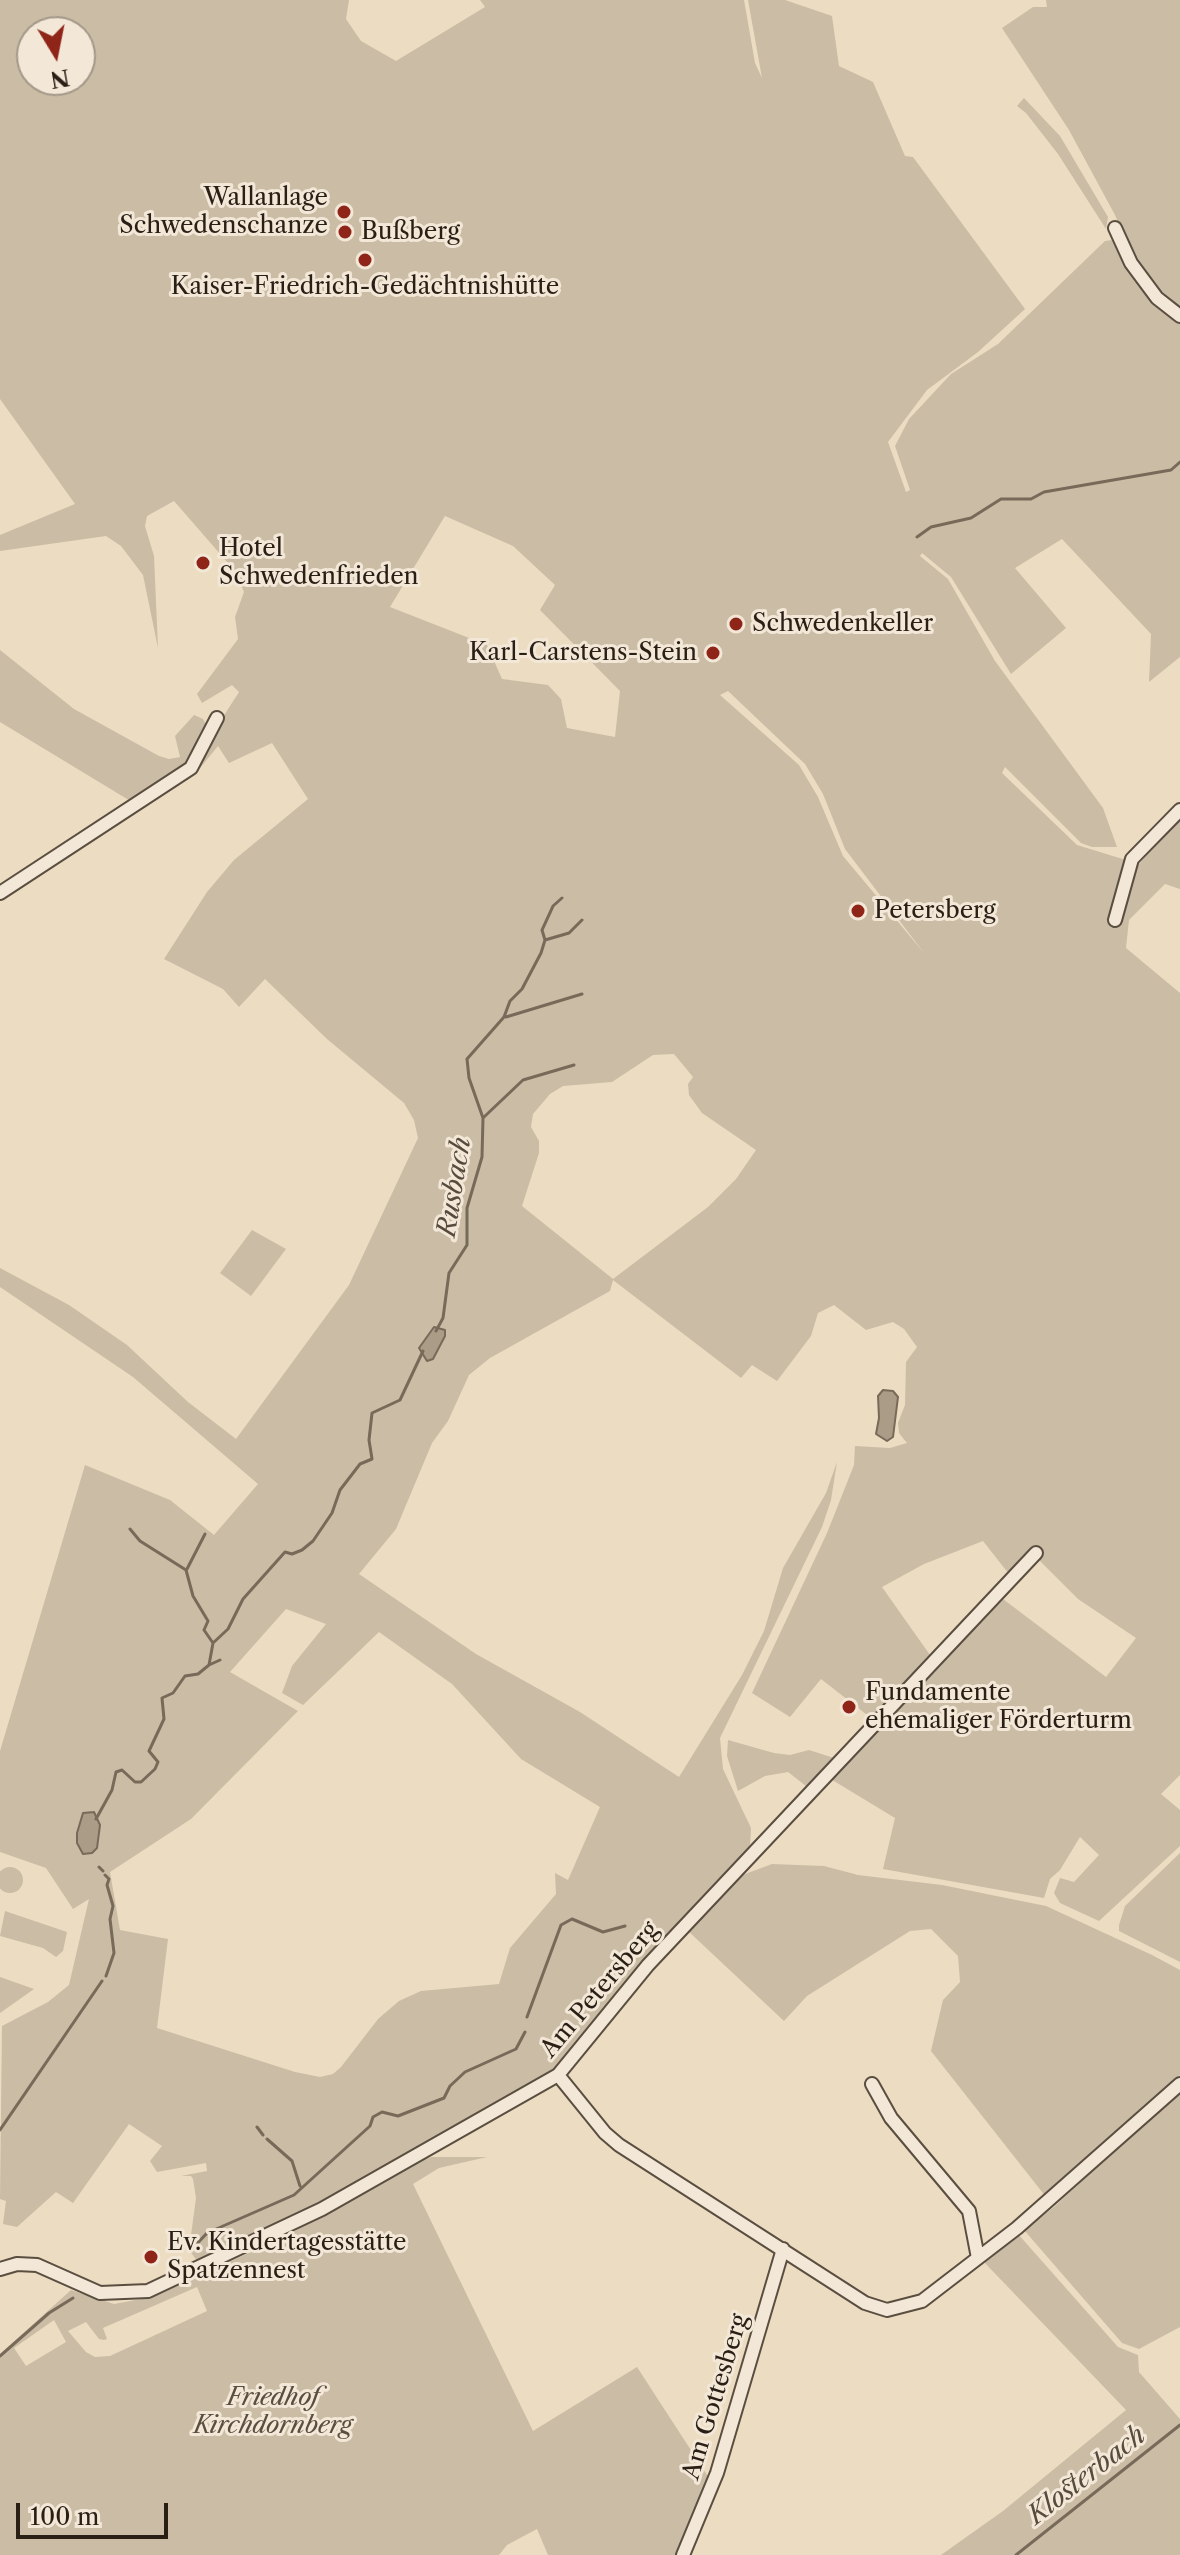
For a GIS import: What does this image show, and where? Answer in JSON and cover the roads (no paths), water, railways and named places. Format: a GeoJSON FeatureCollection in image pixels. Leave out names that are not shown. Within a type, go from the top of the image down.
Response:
{"type":"FeatureCollection","features":[{"type":"Feature","properties":{"kind":"street"},"geometry":{"type":"LineString","coordinates":[[1115,228],[1131,263],[1157,298],[1180,316]]}},
{"type":"Feature","properties":{"kind":"street"},"geometry":{"type":"LineString","coordinates":[[0,893],[191,768],[217,718]]}},
{"type":"Feature","properties":{"kind":"street"},"geometry":{"type":"LineString","coordinates":[[1115,920],[1132,859],[1180,810]]}},
{"type":"Feature","properties":{"kind":"street","name":"Am Petersberg"},"geometry":{"type":"LineString","coordinates":[[0,2269],[17,2264],[37,2265],[100,2293],[148,2291],[322,2209],[558,2075],[648,1965],[1036,1553]]}},
{"type":"Feature","properties":{"kind":"street"},"geometry":{"type":"LineString","coordinates":[[558,2075],[619,2145],[865,2303],[887,2310],[922,2301],[1050,2203],[1180,2084]]}},
{"type":"Feature","properties":{"kind":"street"},"geometry":{"type":"LineString","coordinates":[[872,2084],[891,2118],[969,2211],[978,2258]]}},
{"type":"Feature","properties":{"kind":"street","name":"Am Gottesberg"},"geometry":{"type":"LineString","coordinates":[[683,2555],[717,2473],[783,2249]]}},
{"type":"Feature","properties":{"kind":"waterway"},"geometry":{"type":"LineString","coordinates":[[917,537],[931,527],[971,518],[1001,499],[1031,499],[1044,492],[1171,470],[1180,462]]}},
{"type":"Feature","properties":{"kind":"waterway","name":"Rusbach"},"geometry":{"type":"LineString","coordinates":[[436,1331],[443,1318],[449,1273],[467,1245],[467,1208],[482,1157],[483,1118],[469,1078],[467,1059],[504,1017],[510,1001],[522,989],[541,953],[545,940],[542,930],[553,906],[562,898]]}},
{"type":"Feature","properties":{"kind":"waterway","name":"Rusbach"},"geometry":{"type":"LineString","coordinates":[[545,940],[569,933],[582,920]]}},
{"type":"Feature","properties":{"kind":"waterway","name":"Rusbach"},"geometry":{"type":"LineString","coordinates":[[506,1017],[582,994]]}},
{"type":"Feature","properties":{"kind":"waterway","name":"Rusbach"},"geometry":{"type":"LineString","coordinates":[[484,1117],[523,1080],[574,1065]]}},
{"type":"Feature","properties":{"kind":"waterway","name":"Rusbach"},"geometry":{"type":"LineString","coordinates":[[96,1819],[112,1790],[116,1772],[122,1770],[135,1782],[141,1782],[155,1769],[158,1762],[149,1751],[164,1719],[162,1698],[173,1693],[185,1676],[198,1674],[209,1665],[213,1643],[228,1629],[243,1599],[285,1552],[292,1554],[313,1541],[332,1513],[340,1490],[360,1464],[372,1459],[369,1440],[372,1413],[400,1400],[423,1351]]}},
{"type":"Feature","properties":{"kind":"waterway","name":"Rusbach"},"geometry":{"type":"LineString","coordinates":[[130,1529],[140,1541],[186,1570],[193,1596],[208,1621],[204,1630],[213,1643]]}},
{"type":"Feature","properties":{"kind":"waterway","name":"Rusbach"},"geometry":{"type":"LineString","coordinates":[[187,1569],[205,1534]]}},
{"type":"Feature","properties":{"kind":"waterway","name":"Rusbach"},"geometry":{"type":"LineString","coordinates":[[209,1665],[220,1660]]}},
{"type":"Feature","properties":{"kind":"waterway","name":"Rusbach"},"geometry":{"type":"LineString","coordinates":[[99,1867],[103,1871]]}},
{"type":"Feature","properties":{"kind":"waterway","name":"Rusbach"},"geometry":{"type":"LineString","coordinates":[[105,1875],[109,1879],[107,1885],[113,1906],[110,1919],[114,1953],[106,1976]]}},
{"type":"Feature","properties":{"kind":"waterway"},"geometry":{"type":"LineString","coordinates":[[527,2017],[561,1925],[572,1919],[603,1932],[625,1926]]}},
{"type":"Feature","properties":{"kind":"waterway","name":"Rusbach"},"geometry":{"type":"LineString","coordinates":[[0,2130],[102,1981]]}},
{"type":"Feature","properties":{"kind":"waterway"},"geometry":{"type":"LineString","coordinates":[[194,2247],[207,2233],[294,2195],[370,2126],[373,2117],[382,2112],[398,2116],[444,2098],[450,2086],[465,2072],[516,2049],[525,2032]]}},
{"type":"Feature","properties":{"kind":"waterway"},"geometry":{"type":"LineString","coordinates":[[257,2127],[263,2135]]}},
{"type":"Feature","properties":{"kind":"waterway"},"geometry":{"type":"LineString","coordinates":[[267,2139],[292,2161],[300,2186]]}},
{"type":"Feature","properties":{"kind":"waterway"},"geometry":{"type":"LineString","coordinates":[[0,2356],[49,2313],[73,2298]]}},
{"type":"Feature","properties":{"kind":"waterway","name":"Klosterbach"},"geometry":{"type":"LineString","coordinates":[[1016,2555],[1180,2425]]}},
{"type":"Feature","properties":{"kind":"place","name":"Wallanlage Schwedenschanze"},"geometry":{"type":"Point","coordinates":[344,212]}},
{"type":"Feature","properties":{"kind":"place","name":"Bußberg"},"geometry":{"type":"Point","coordinates":[345,232]}},
{"type":"Feature","properties":{"kind":"place","name":"Kaiser-Friedrich-Gedächtnishütte"},"geometry":{"type":"Point","coordinates":[365,260]}},
{"type":"Feature","properties":{"kind":"place","name":"Hotel Schwedenfrieden"},"geometry":{"type":"Point","coordinates":[203,563]}},
{"type":"Feature","properties":{"kind":"place","name":"Schwedenkeller"},"geometry":{"type":"Point","coordinates":[736,624]}},
{"type":"Feature","properties":{"kind":"place","name":"Karl-Carstens-Stein"},"geometry":{"type":"Point","coordinates":[713,653]}},
{"type":"Feature","properties":{"kind":"place","name":"Petersberg"},"geometry":{"type":"Point","coordinates":[858,911]}},
{"type":"Feature","properties":{"kind":"place","name":"Fundamente ehemaliger Förderturm"},"geometry":{"type":"Point","coordinates":[849,1707]}},
{"type":"Feature","properties":{"kind":"place","name":"Ev. Kindertagesstätte Spatzennest"},"geometry":{"type":"Point","coordinates":[151,2257]}},
{"type":"Feature","properties":{"kind":"park label","name":"Friedhof Kirchdornberg"},"geometry":{"type":"Point","coordinates":[273,2412]}}]}
